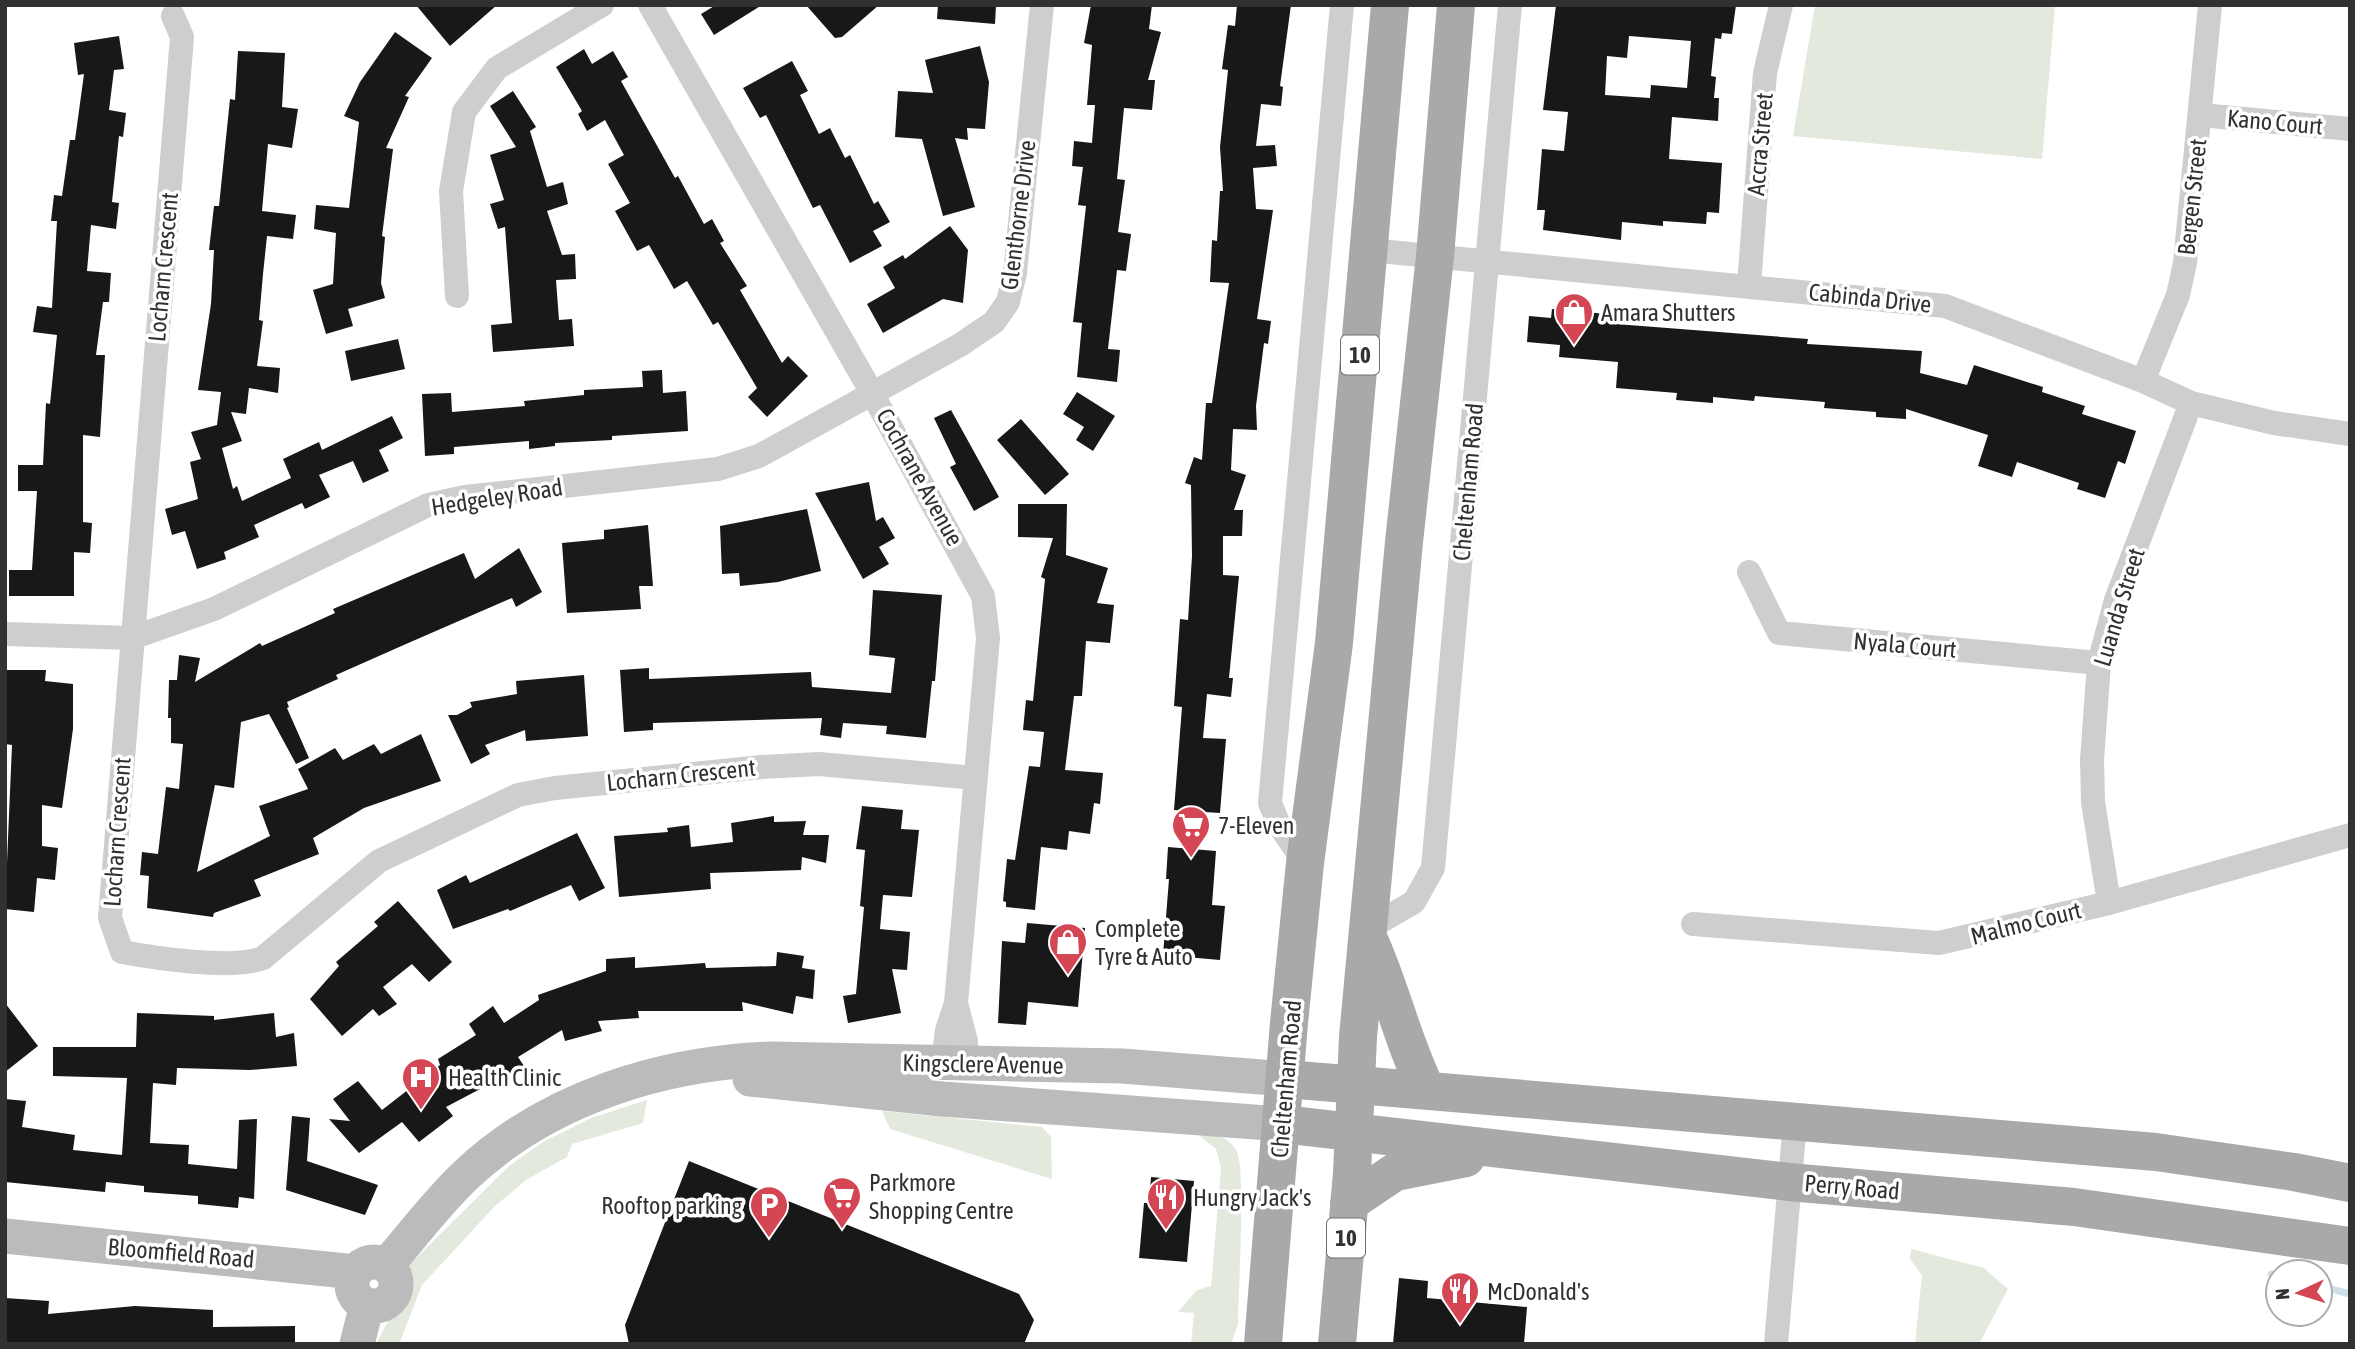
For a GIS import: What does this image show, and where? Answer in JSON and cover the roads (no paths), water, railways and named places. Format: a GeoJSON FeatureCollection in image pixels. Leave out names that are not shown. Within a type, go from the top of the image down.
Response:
{"type":"FeatureCollection","features":[{"type":"Feature","properties":{"kind":"main road","name":"Cheltenham Road"},"geometry":{"type":"LineString","coordinates":[[1260,1341],[1306,863],[1331,667],[1390,5]]}},
{"type":"Feature","properties":{"kind":"main road","name":"10"},"geometry":{"type":"LineString","coordinates":[[1337,1344],[1349,1203],[1354,1085],[1404,542],[1435,256],[1456,5]]}},
{"type":"Feature","properties":{"kind":"main road"},"geometry":{"type":"LineString","coordinates":[[1368,933],[1387,981],[1409,1056],[1427,1091]]}},
{"type":"Feature","properties":{"kind":"main road","name":"Kingsclere Avenue"},"geometry":{"type":"LineString","coordinates":[[371,1269],[466,1174],[522,1130],[589,1096],[628,1083],[680,1071],[729,1062],[771,1059],[1090,1066],[1286,1079]]}},
{"type":"Feature","properties":{"kind":"main road"},"geometry":{"type":"LineString","coordinates":[[942,1099],[955,1063]]}},
{"type":"Feature","properties":{"kind":"main road"},"geometry":{"type":"LineString","coordinates":[[1085,1108],[1090,1066]]}},
{"type":"Feature","properties":{"kind":"main road","name":"Kingsclere Avenue"},"geometry":{"type":"LineString","coordinates":[[680,1071],[942,1099],[1282,1124]]}},
{"type":"Feature","properties":{"kind":"main road"},"geometry":{"type":"LineString","coordinates":[[1286,1079],[2156,1152],[2350,1183]]}},
{"type":"Feature","properties":{"kind":"main road","name":"Perry Road"},"geometry":{"type":"LineString","coordinates":[[1282,1124],[1789,1181],[2087,1208],[2350,1246]]}},
{"type":"Feature","properties":{"kind":"main road"},"geometry":{"type":"LineString","coordinates":[[1349,1203],[1395,1172],[1421,1164],[1531,1152]]}},
{"type":"Feature","properties":{"kind":"main road","name":"Bloomfield Road"},"geometry":{"type":"LineString","coordinates":[[5,1236],[371,1269]]}},
{"type":"Feature","properties":{"kind":"main road"},"geometry":{"type":"LineString","coordinates":[[358,1344],[367,1305],[378,1306],[392,1296],[395,1280],[371,1269]]}},
{"type":"Feature","properties":{"kind":"street"},"geometry":{"type":"LineString","coordinates":[[457,296],[451,191],[464,112],[497,68],[602,5]]}},
{"type":"Feature","properties":{"kind":"street","name":"Cochrane Avenue"},"geometry":{"type":"LineString","coordinates":[[650,5],[872,393],[984,596],[988,638],[956,1003],[966,1041],[955,1063]]}},
{"type":"Feature","properties":{"kind":"street","name":"Glenthorne Drive"},"geometry":{"type":"LineString","coordinates":[[872,393],[994,323],[1008,302],[1015,273],[1042,5]]}},
{"type":"Feature","properties":{"kind":"street"},"geometry":{"type":"LineString","coordinates":[[1306,863],[1279,825],[1270,803],[1342,5]]}},
{"type":"Feature","properties":{"kind":"street","name":"Cheltenham Road"},"geometry":{"type":"LineString","coordinates":[[1368,933],[1414,902],[1433,868],[1510,5]]}},
{"type":"Feature","properties":{"kind":"street","name":"Accra Street"},"geometry":{"type":"LineString","coordinates":[[1749,285],[1765,74],[1781,5]]}},
{"type":"Feature","properties":{"kind":"street","name":"Bergen Street"},"geometry":{"type":"LineString","coordinates":[[2143,381],[2178,295],[2183,273],[2201,116],[2210,5]]}},
{"type":"Feature","properties":{"kind":"street","name":"Locharn Crescent"},"geometry":{"type":"LineString","coordinates":[[173,16],[182,37],[110,918],[122,951],[141,956],[249,964],[263,958],[379,861],[518,795],[555,788],[762,766],[819,764],[976,778]]}},
{"type":"Feature","properties":{"kind":"street","name":"Kano Court"},"geometry":{"type":"LineString","coordinates":[[2201,116],[2350,129]]}},
{"type":"Feature","properties":{"kind":"street","name":"Cabinda Drive"},"geometry":{"type":"LineString","coordinates":[[1369,250],[1945,306],[2143,381],[2191,403],[2274,423],[2350,434]]}},
{"type":"Feature","properties":{"kind":"street","name":"Hedgeley Road"},"geometry":{"type":"LineString","coordinates":[[5,634],[132,638],[214,609],[428,505],[465,498],[718,469],[759,456],[872,393]]}},
{"type":"Feature","properties":{"kind":"street","name":"Luanda Street"},"geometry":{"type":"LineString","coordinates":[[2109,902],[2093,802],[2092,760],[2099,663],[2116,600],[2191,403]]}},
{"type":"Feature","properties":{"kind":"street","name":"Nyala Court"},"geometry":{"type":"LineString","coordinates":[[1749,572],[1779,633],[2099,663]]}},
{"type":"Feature","properties":{"kind":"street","name":"Malmo Court"},"geometry":{"type":"LineString","coordinates":[[1693,924],[1939,943],[2109,902],[2350,835]]}},
{"type":"Feature","properties":{"kind":"street"},"geometry":{"type":"LineString","coordinates":[[1776,1344],[1795,1122]]}},
{"type":"Feature","properties":{"kind":"waterway"},"geometry":{"type":"LineString","coordinates":[[2334,1290],[2350,1294]]}},
{"type":"Feature","properties":{"kind":"place","name":"Amara Shutters"},"geometry":{"type":"Point","coordinates":[1574,346]}},
{"type":"Feature","properties":{"kind":"place","name":"7-Eleven"},"geometry":{"type":"Point","coordinates":[1191,859]}},
{"type":"Feature","properties":{"kind":"place","name":"Complete Tyre & Auto"},"geometry":{"type":"Point","coordinates":[1068,976]}},
{"type":"Feature","properties":{"kind":"place","name":"Health Clinic"},"geometry":{"type":"Point","coordinates":[421,1111]}},
{"type":"Feature","properties":{"kind":"place","name":"Parkmore Shopping Centre"},"geometry":{"type":"Point","coordinates":[842,1230]}},
{"type":"Feature","properties":{"kind":"place","name":"Hungry Jack's"},"geometry":{"type":"Point","coordinates":[1166,1231]}},
{"type":"Feature","properties":{"kind":"place","name":"Rooftop parking"},"geometry":{"type":"Point","coordinates":[769,1239]}},
{"type":"Feature","properties":{"kind":"place","name":"McDonald's"},"geometry":{"type":"Point","coordinates":[1460,1325]}}]}
